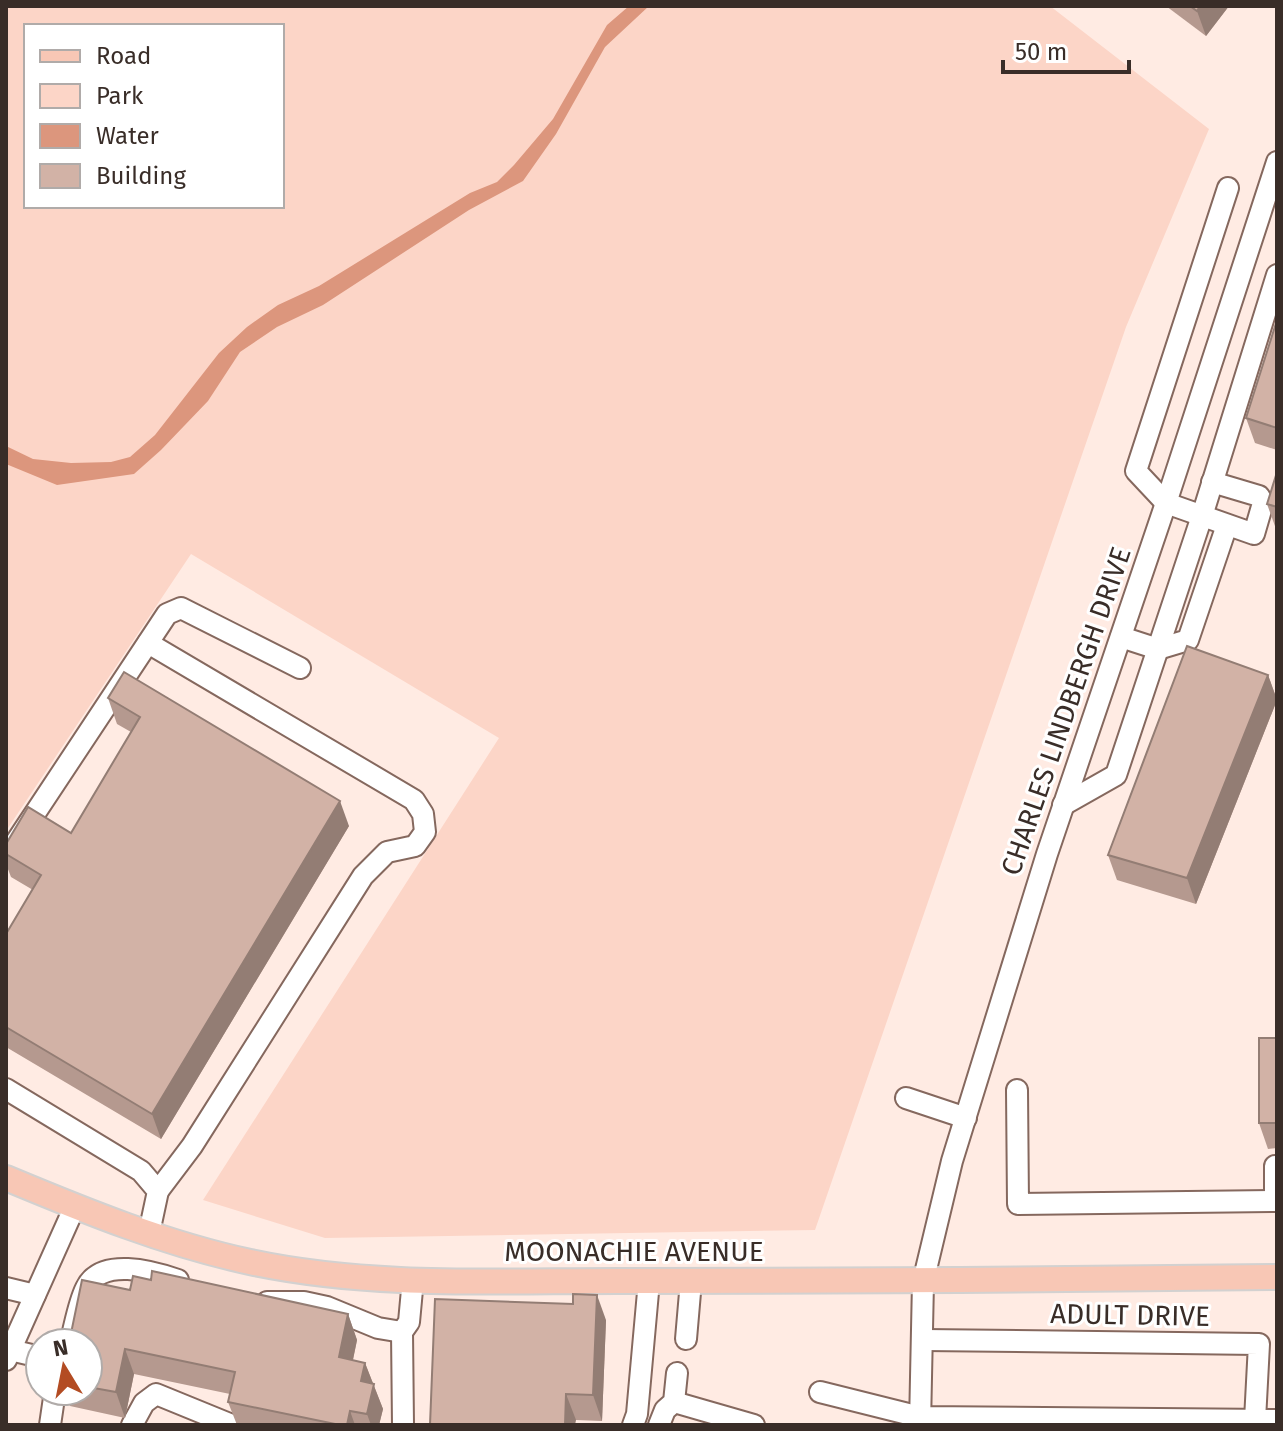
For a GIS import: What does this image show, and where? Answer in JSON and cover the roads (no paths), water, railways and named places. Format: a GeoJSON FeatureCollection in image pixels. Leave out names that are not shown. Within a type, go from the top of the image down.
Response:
{"type":"FeatureCollection","features":[{"type":"Feature","properties":{"kind":"main road","name":"MOONACHIE AVENUE"},"geometry":{"type":"LineString","coordinates":[[6,1178],[149,1233],[249,1262],[324,1275],[413,1279],[923,1282],[1277,1277]]}},
{"type":"Feature","properties":{"kind":"street","name":"CHARLES LINDBERGH DRIVE"},"geometry":{"type":"LineString","coordinates":[[920,1421],[923,1282],[952,1161],[1063,805],[1272,190],[1277,162]]}},
{"type":"Feature","properties":{"kind":"street"},"geometry":{"type":"LineString","coordinates":[[1212,482],[1259,496],[1263,503],[1254,534],[1166,503],[1136,471],[1228,188]]}},
{"type":"Feature","properties":{"kind":"street"},"geometry":{"type":"LineString","coordinates":[[1063,805],[1116,775],[1202,516],[1277,275]]}},
{"type":"Feature","properties":{"kind":"street"},"geometry":{"type":"LineString","coordinates":[[1121,637],[1158,649],[1188,640],[1227,525]]}},
{"type":"Feature","properties":{"kind":"street"},"geometry":{"type":"LineString","coordinates":[[6,857],[167,614],[181,608],[300,668]]}},
{"type":"Feature","properties":{"kind":"street"},"geometry":{"type":"LineString","coordinates":[[148,643],[414,800],[423,814],[425,832],[415,846],[387,852],[363,876],[192,1146],[158,1191],[149,1233]]}},
{"type":"Feature","properties":{"kind":"street"},"geometry":{"type":"LineString","coordinates":[[6,1089],[141,1171],[158,1191]]}},
{"type":"Feature","properties":{"kind":"street"},"geometry":{"type":"LineString","coordinates":[[1017,1090],[1018,1204],[1276,1201],[1277,1166]]}},
{"type":"Feature","properties":{"kind":"street"},"geometry":{"type":"LineString","coordinates":[[906,1098],[966,1118]]}},
{"type":"Feature","properties":{"kind":"street"},"geometry":{"type":"LineString","coordinates":[[7,1353],[75,1206]]}},
{"type":"Feature","properties":{"kind":"street"},"geometry":{"type":"LineString","coordinates":[[74,1327],[85,1289],[94,1276],[107,1270],[164,1275],[193,1284]]}},
{"type":"Feature","properties":{"kind":"street"},"geometry":{"type":"LineString","coordinates":[[403,1425],[402,1332],[409,1322],[413,1279]]}},
{"type":"Feature","properties":{"kind":"street"},"geometry":{"type":"LineString","coordinates":[[633,1425],[637,1414],[649,1281]]}},
{"type":"Feature","properties":{"kind":"street"},"geometry":{"type":"LineString","coordinates":[[686,1339],[691,1281]]}},
{"type":"Feature","properties":{"kind":"street"},"geometry":{"type":"LineString","coordinates":[[6,1288],[35,1295]]}},
{"type":"Feature","properties":{"kind":"street"},"geometry":{"type":"LineString","coordinates":[[244,1300],[304,1302],[327,1307],[378,1328],[402,1332]]}},
{"type":"Feature","properties":{"kind":"street","name":"ADULT DRIVE"},"geometry":{"type":"LineString","coordinates":[[924,1340],[1259,1344],[1255,1420]]}},
{"type":"Feature","properties":{"kind":"street"},"geometry":{"type":"LineString","coordinates":[[659,1425],[665,1410],[674,1402],[677,1373]]}},
{"type":"Feature","properties":{"kind":"street"},"geometry":{"type":"LineString","coordinates":[[820,1392],[920,1421],[1277,1420]]}},
{"type":"Feature","properties":{"kind":"street"},"geometry":{"type":"LineString","coordinates":[[132,1425],[144,1403],[156,1394],[232,1425]]}},
{"type":"Feature","properties":{"kind":"street"},"geometry":{"type":"LineString","coordinates":[[674,1402],[754,1425]]}},
{"type":"Feature","properties":{"kind":"water"},"geometry":{"type":"Polygon","coordinates":[[[629,6],[649,6],[605,47],[556,134],[523,181],[469,210],[323,305],[277,327],[240,352],[208,401],[134,474],[57,485],[6,464],[6,446],[33,459],[71,463],[111,462],[130,457],[155,435],[219,353],[247,327],[278,305],[319,286],[470,193],[497,182],[553,119],[607,25],[629,6]]]}}]}
